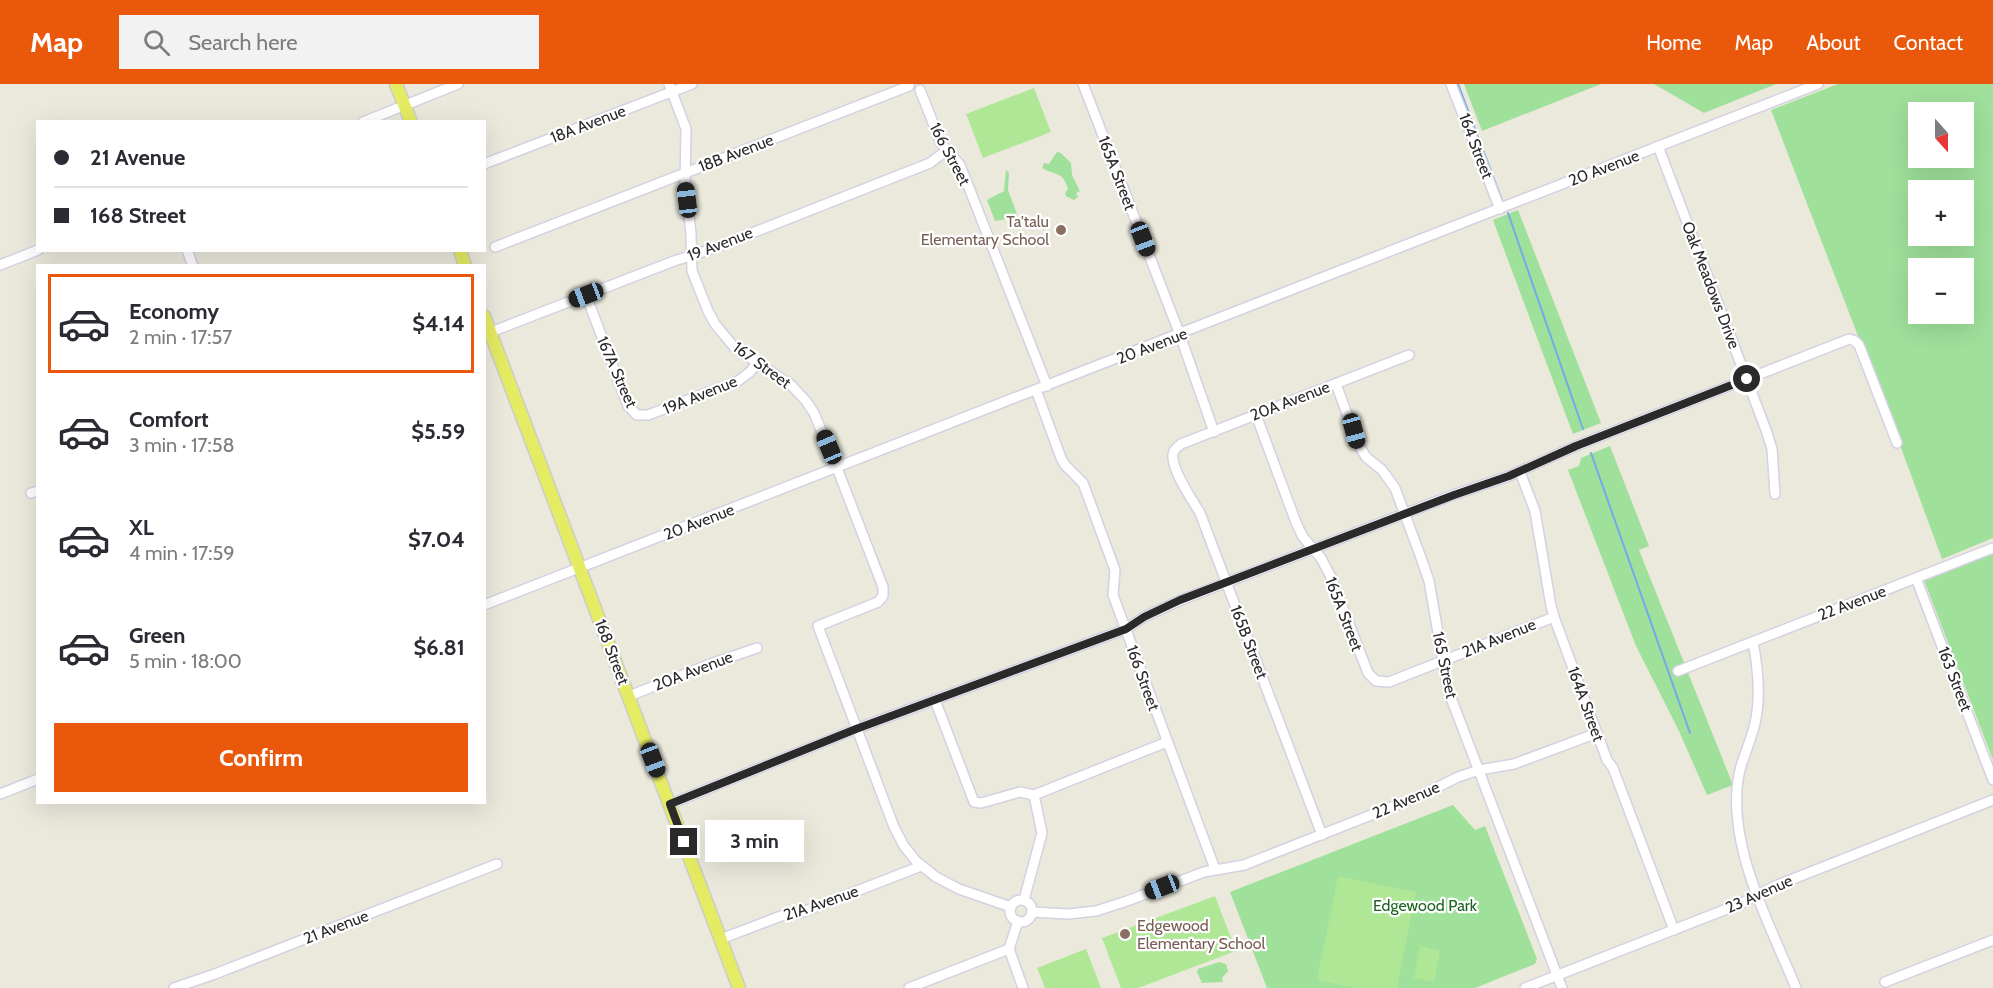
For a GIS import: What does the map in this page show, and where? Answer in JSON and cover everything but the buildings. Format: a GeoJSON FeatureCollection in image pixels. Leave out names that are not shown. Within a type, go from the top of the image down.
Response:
{"type":"FeatureCollection","features":[{"type":"Feature","properties":{"kind":"main road"},"geometry":{"type":"LineString","coordinates":[[396,84],[410,120]]}},
{"type":"Feature","properties":{"kind":"main road","name":"168 Street"},"geometry":{"type":"LineString","coordinates":[[486,321],[739,988]]}},
{"type":"Feature","properties":{"kind":"street"},"geometry":{"type":"LineString","coordinates":[[368,120],[458,84]]}},
{"type":"Feature","properties":{"kind":"street","name":"18A Avenue"},"geometry":{"type":"LineString","coordinates":[[486,163],[671,88],[692,84]]}},
{"type":"Feature","properties":{"kind":"street","name":"165A Street"},"geometry":{"type":"LineString","coordinates":[[1083,84],[1180,335],[1214,432]]}},
{"type":"Feature","properties":{"kind":"street","name":"164 Street"},"geometry":{"type":"LineString","coordinates":[[1452,84],[1500,208]]}},
{"type":"Feature","properties":{"kind":"street","name":"20 Avenue"},"geometry":{"type":"LineString","coordinates":[[486,604],[1818,84]]}},
{"type":"Feature","properties":{"kind":"street"},"geometry":{"type":"LineString","coordinates":[[908,85],[914,90],[922,87]]}},
{"type":"Feature","properties":{"kind":"street","name":"18B Avenue"},"geometry":{"type":"LineString","coordinates":[[495,247],[908,85]]}},
{"type":"Feature","properties":{"kind":"street","name":"166 Street"},"geometry":{"type":"LineString","coordinates":[[922,87],[939,138],[960,165],[1047,386]]}},
{"type":"Feature","properties":{"kind":"street","name":"167 Street"},"geometry":{"type":"LineString","coordinates":[[671,88],[686,129],[691,256],[696,283],[715,324],[734,347],[781,377],[806,400],[814,413],[883,587],[883,596],[878,602],[818,626],[856,729]]}},
{"type":"Feature","properties":{"kind":"street","name":"Oak Meadows Drive"},"geometry":{"type":"LineString","coordinates":[[1658,146],[1772,449],[1775,494]]}},
{"type":"Feature","properties":{"kind":"street","name":"19 Avenue"},"geometry":{"type":"LineString","coordinates":[[491,332],[930,163],[947,150]]}},
{"type":"Feature","properties":{"kind":"street"},"geometry":{"type":"LineString","coordinates":[[0,265],[36,251]]}},
{"type":"Feature","properties":{"kind":"street","name":"167A Street"},"geometry":{"type":"LineString","coordinates":[[586,295],[628,406],[637,415]]}},
{"type":"Feature","properties":{"kind":"street"},"geometry":{"type":"LineString","coordinates":[[670,804],[856,729],[1126,629],[1144,617],[1180,600],[1520,472],[1576,446],[1849,339],[1859,345],[1897,443]]}},
{"type":"Feature","properties":{"kind":"street","name":"20A Avenue"},"geometry":{"type":"LineString","coordinates":[[1174,451],[1181,444],[1409,355]]}},
{"type":"Feature","properties":{"kind":"street","name":"19A Avenue"},"geometry":{"type":"LineString","coordinates":[[637,415],[648,415],[738,381],[757,363]]}},
{"type":"Feature","properties":{"kind":"street","name":"165 Street"},"geometry":{"type":"LineString","coordinates":[[1336,384],[1358,444],[1366,457],[1382,471],[1395,488],[1405,514],[1425,568],[1448,690],[1562,988]]}},
{"type":"Feature","properties":{"kind":"street","name":"166 Street"},"geometry":{"type":"LineString","coordinates":[[1036,390],[1061,458],[1083,483],[1115,570],[1113,595],[1215,868]]}},
{"type":"Feature","properties":{"kind":"street","name":"165A Street"},"geometry":{"type":"LineString","coordinates":[[1256,415],[1297,525],[1303,537],[1321,558],[1368,673],[1376,681]]}},
{"type":"Feature","properties":{"kind":"street","name":"165B Street"},"geometry":{"type":"LineString","coordinates":[[1174,451],[1173,459],[1177,473],[1200,513],[1322,835]]}},
{"type":"Feature","properties":{"kind":"street","name":"164A Street"},"geometry":{"type":"LineString","coordinates":[[1520,472],[1535,511],[1554,616],[1674,930]]}},
{"type":"Feature","properties":{"kind":"street","name":"22 Avenue"},"geometry":{"type":"LineString","coordinates":[[1678,671],[1993,548]]}},
{"type":"Feature","properties":{"kind":"street","name":"163 Street"},"geometry":{"type":"LineString","coordinates":[[1916,578],[1993,780]]}},
{"type":"Feature","properties":{"kind":"street","name":"21A Avenue"},"geometry":{"type":"LineString","coordinates":[[1376,681],[1389,682],[1554,616]]}},
{"type":"Feature","properties":{"kind":"street"},"geometry":{"type":"LineString","coordinates":[[1753,642],[1757,670],[1758,707],[1740,766],[1736,802],[1743,850],[1758,895],[1796,988]]}},
{"type":"Feature","properties":{"kind":"street","name":"20A Avenue"},"geometry":{"type":"LineString","coordinates":[[629,696],[757,648]]}},
{"type":"Feature","properties":{"kind":"street"},"geometry":{"type":"LineString","coordinates":[[935,700],[974,802],[981,803],[1020,792],[1034,795],[1167,742]]}},
{"type":"Feature","properties":{"kind":"street"},"geometry":{"type":"LineString","coordinates":[[856,729],[894,827],[904,846],[921,866],[959,889],[1011,907]]}},
{"type":"Feature","properties":{"kind":"street","name":"22 Avenue"},"geometry":{"type":"LineString","coordinates":[[1032,912],[1068,914],[1095,911],[1215,868],[1244,865],[1422,795],[1458,777],[1479,770],[1514,764],[1597,733]]}},
{"type":"Feature","properties":{"kind":"street"},"geometry":{"type":"LineString","coordinates":[[0,794],[36,780]]}},
{"type":"Feature","properties":{"kind":"street"},"geometry":{"type":"LineString","coordinates":[[1024,900],[1042,833],[1034,795]]}},
{"type":"Feature","properties":{"kind":"street","name":"23 Avenue"},"geometry":{"type":"LineString","coordinates":[[1525,988],[1993,800]]}},
{"type":"Feature","properties":{"kind":"street","name":"21 Avenue"},"geometry":{"type":"LineString","coordinates":[[174,988],[497,864]]}},
{"type":"Feature","properties":{"kind":"street","name":"21A Avenue"},"geometry":{"type":"LineString","coordinates":[[721,939],[782,916],[803,912],[921,866]]}},
{"type":"Feature","properties":{"kind":"street"},"geometry":{"type":"LineString","coordinates":[[1024,900],[1030,903],[1032,912],[1029,919],[1018,921],[1011,914],[1011,907],[1014,902],[1024,900]]}},
{"type":"Feature","properties":{"kind":"street"},"geometry":{"type":"LineString","coordinates":[[1018,921],[1009,949],[1023,988]]}},
{"type":"Feature","properties":{"kind":"street"},"geometry":{"type":"LineString","coordinates":[[1885,982],[1993,940]]}},
{"type":"Feature","properties":{"kind":"street"},"geometry":{"type":"LineString","coordinates":[[909,988],[1009,949]]}},
{"type":"Feature","properties":{"kind":"green space"},"geometry":{"type":"Polygon","coordinates":[[[1464,84],[1601,84],[1482,131],[1464,84]]]}},
{"type":"Feature","properties":{"kind":"green space"},"geometry":{"type":"Polygon","coordinates":[[[1654,84],[1776,84],[1704,113],[1654,84]]]}},
{"type":"Feature","properties":{"kind":"green space"},"geometry":{"type":"Polygon","coordinates":[[[1838,84],[1993,84],[1993,538],[1942,559],[1771,110],[1838,84]]]}},
{"type":"Feature","properties":{"kind":"green space"},"geometry":{"type":"Polygon","coordinates":[[[1034,88],[1051,132],[983,158],[966,114],[1034,88]]]}},
{"type":"Feature","properties":{"kind":"green space"},"geometry":{"type":"Polygon","coordinates":[[[1057,152],[1071,163],[1072,175],[1080,191],[1076,193],[1078,197],[1074,200],[1066,196],[1068,189],[1064,179],[1042,168],[1044,163],[1049,164],[1057,152]]]}},
{"type":"Feature","properties":{"kind":"green space"},"geometry":{"type":"Polygon","coordinates":[[[1006,170],[1009,173],[1008,190],[1017,214],[995,221],[987,200],[1004,191],[1006,170]]]}},
{"type":"Feature","properties":{"kind":"green space"},"geometry":{"type":"Polygon","coordinates":[[[1518,210],[1601,423],[1573,434],[1493,220],[1518,210]]]}},
{"type":"Feature","properties":{"kind":"green space"},"geometry":{"type":"Polygon","coordinates":[[[1610,446],[1649,546],[1639,550],[1733,785],[1707,795],[1679,731],[1636,646],[1568,470],[1579,466],[1581,458],[1610,446]]]}},
{"type":"Feature","properties":{"kind":"green space"},"geometry":{"type":"Polygon","coordinates":[[[1993,554],[1993,760],[1924,580],[1993,554]]]}},
{"type":"Feature","properties":{"kind":"green space","name":"Edgewood Park"},"geometry":{"type":"Polygon","coordinates":[[[1453,805],[1475,830],[1485,826],[1537,959],[1535,964],[1475,988],[1267,988],[1230,892],[1453,805]]]}},
{"type":"Feature","properties":{"kind":"green space"},"geometry":{"type":"Polygon","coordinates":[[[1338,876],[1416,892],[1397,988],[1354,988],[1317,980],[1338,876]]]}},
{"type":"Feature","properties":{"kind":"green space"},"geometry":{"type":"Polygon","coordinates":[[[1215,896],[1236,951],[1138,988],[1121,988],[1102,938],[1215,896]]]}},
{"type":"Feature","properties":{"kind":"green space"},"geometry":{"type":"Polygon","coordinates":[[[1420,946],[1440,951],[1434,982],[1414,978],[1420,946]]]}},
{"type":"Feature","properties":{"kind":"green space"},"geometry":{"type":"Polygon","coordinates":[[[1086,949],[1101,988],[1045,988],[1037,968],[1086,949]]]}},
{"type":"Feature","properties":{"kind":"green space"},"geometry":{"type":"Polygon","coordinates":[[[1219,962],[1226,964],[1228,971],[1222,978],[1223,982],[1202,983],[1198,969],[1219,962]]]}},
{"type":"Feature","properties":{"kind":"waterway"},"geometry":{"type":"LineString","coordinates":[[1458,84],[1502,200]]}},
{"type":"Feature","properties":{"kind":"waterway"},"geometry":{"type":"LineString","coordinates":[[1508,213],[1583,429]]}},
{"type":"Feature","properties":{"kind":"waterway"},"geometry":{"type":"LineString","coordinates":[[1591,453],[1690,733]]}},
{"type":"Feature","properties":{"kind":"place","name":"Ta'talu Elementary School"},"geometry":{"type":"Point","coordinates":[1061,230]}},
{"type":"Feature","properties":{"kind":"place","name":"Edgewood Elementary School"},"geometry":{"type":"Point","coordinates":[1125,934]}},
{"type":"Feature","properties":{"kind":"route"},"geometry":{"type":"LineString","coordinates":[[684,842],[670,804],[856,729],[1126,629],[1144,617],[1180,600],[1454,495],[1476,489],[1576,446],[1747,379]]}}]}
